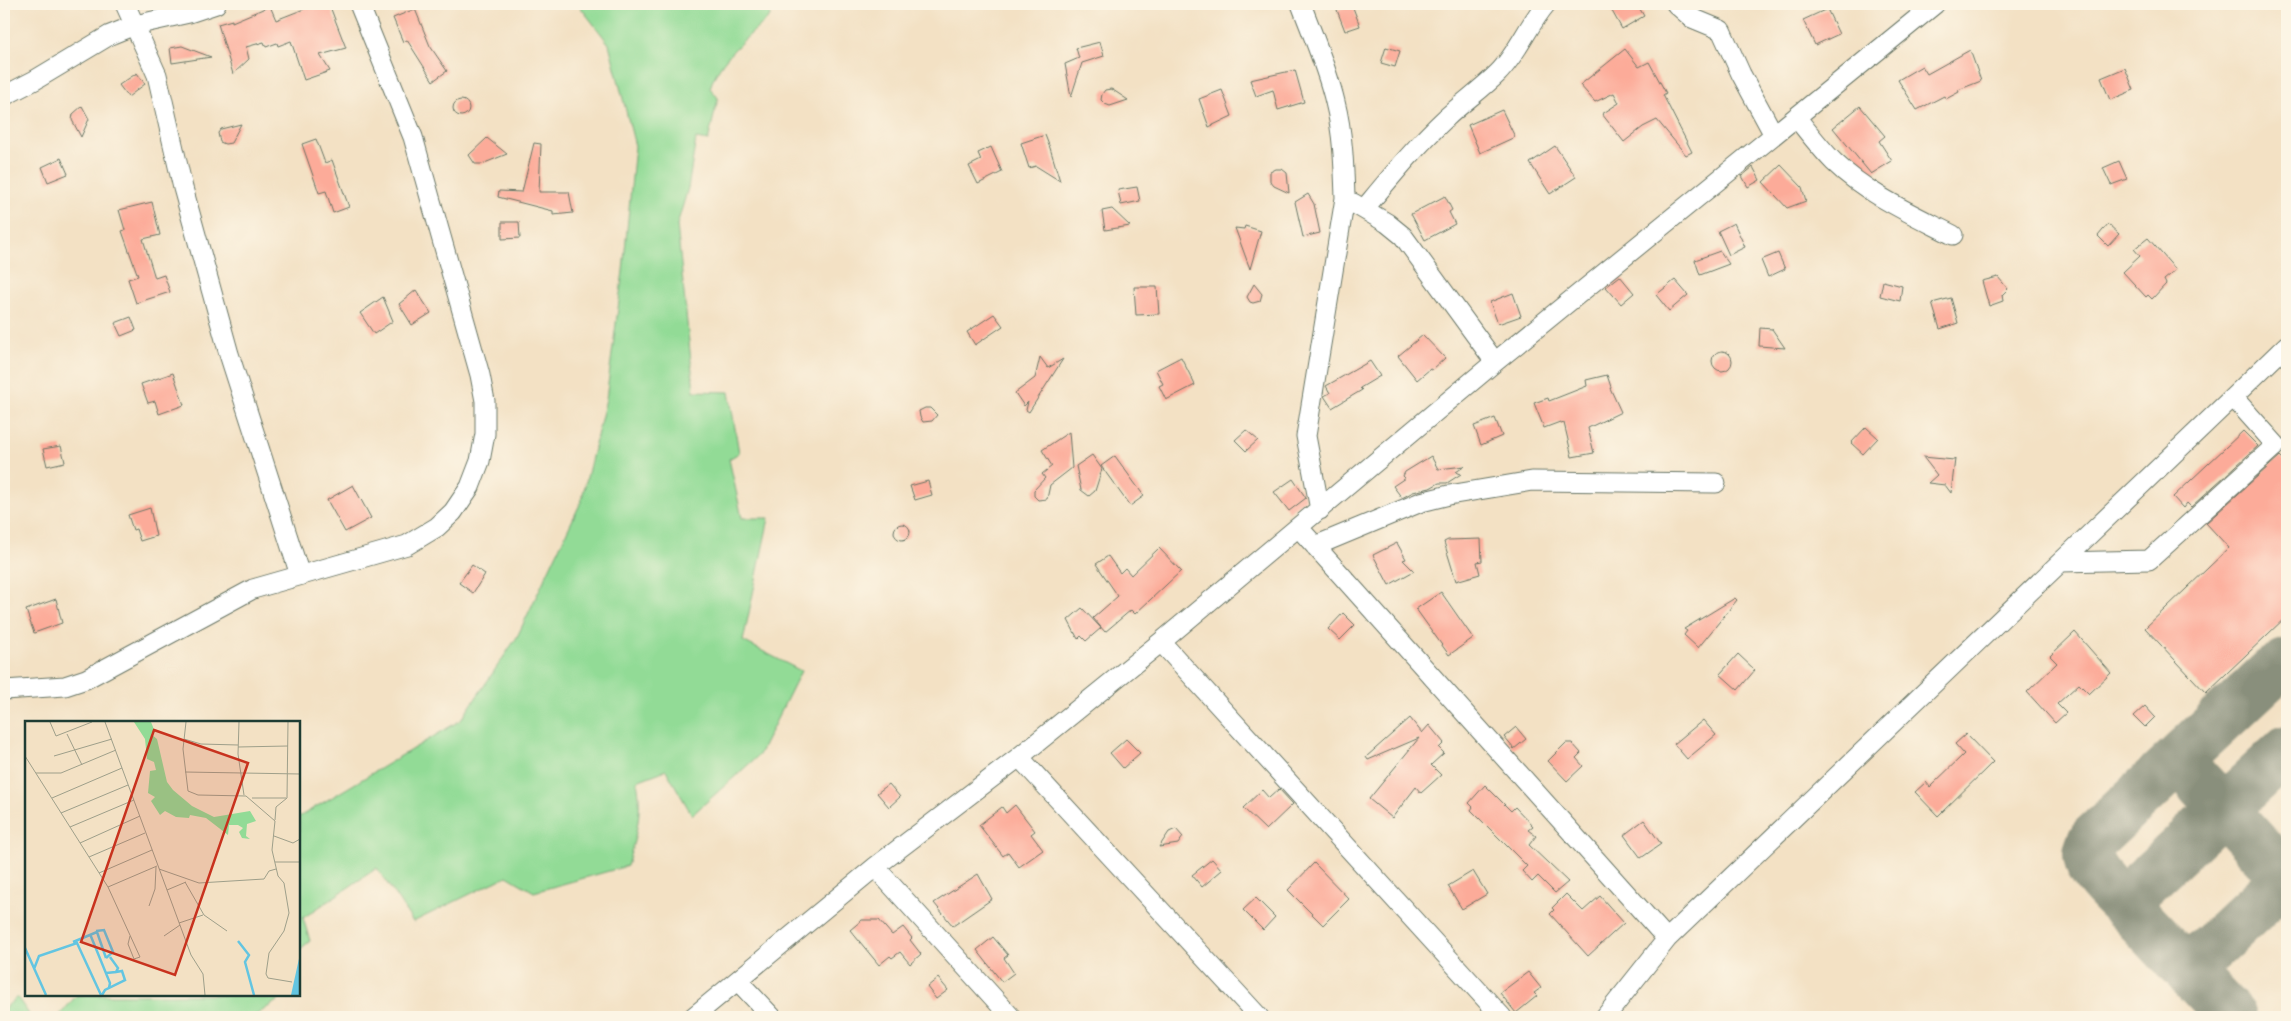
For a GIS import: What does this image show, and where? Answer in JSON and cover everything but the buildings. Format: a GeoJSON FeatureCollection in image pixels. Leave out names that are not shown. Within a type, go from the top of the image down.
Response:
{"type":"FeatureCollection","features":[{"type":"Feature","properties":{"kind":"street"},"geometry":{"type":"LineString","coordinates":[[125,4],[157,75],[183,188],[227,345],[300,575]]}},
{"type":"Feature","properties":{"kind":"street"},"geometry":{"type":"LineString","coordinates":[[4,96],[35,80],[110,35],[135,25],[189,14],[216,4]]}},
{"type":"Feature","properties":{"kind":"street"},"geometry":{"type":"LineString","coordinates":[[4,690],[65,686],[86,679],[253,589],[407,544],[437,527],[453,512],[470,487],[480,461],[485,434],[486,401],[413,137],[359,4]]}},
{"type":"Feature","properties":{"kind":"street"},"geometry":{"type":"LineString","coordinates":[[1301,4],[1327,73],[1336,104],[1344,166],[1345,198],[1306,436],[1320,510]]}},
{"type":"Feature","properties":{"kind":"street"},"geometry":{"type":"LineString","coordinates":[[1364,209],[1406,160],[1445,119],[1498,73],[1510,59],[1535,16],[1546,4]]}},
{"type":"Feature","properties":{"kind":"street"},"geometry":{"type":"LineString","coordinates":[[1676,4],[1692,18],[1721,30],[1740,74],[1774,135]]}},
{"type":"Feature","properties":{"kind":"street"},"geometry":{"type":"LineString","coordinates":[[693,1017],[875,867],[1019,757],[1161,642],[1495,362],[1935,4]]}},
{"type":"Feature","properties":{"kind":"street"},"geometry":{"type":"LineString","coordinates":[[1796,117],[1833,161],[1861,184],[1893,204],[1953,235]]}},
{"type":"Feature","properties":{"kind":"street"},"geometry":{"type":"LineString","coordinates":[[1345,198],[1386,223],[1402,236],[1495,362]]}},
{"type":"Feature","properties":{"kind":"street"},"geometry":{"type":"LineString","coordinates":[[1605,1017],[1667,939],[2287,345]]}},
{"type":"Feature","properties":{"kind":"street"},"geometry":{"type":"LineString","coordinates":[[2061,562],[2149,560],[2276,445],[2233,397]]}},
{"type":"Feature","properties":{"kind":"street"},"geometry":{"type":"LineString","coordinates":[[1315,546],[1421,502],[1449,495],[1532,482],[1716,483]]}},
{"type":"Feature","properties":{"kind":"street"},"geometry":{"type":"LineString","coordinates":[[1299,528],[1667,939]]}},
{"type":"Feature","properties":{"kind":"street"},"geometry":{"type":"LineString","coordinates":[[1161,642],[1502,1017]]}},
{"type":"Feature","properties":{"kind":"street"},"geometry":{"type":"LineString","coordinates":[[1019,757],[1259,1017]]}},
{"type":"Feature","properties":{"kind":"street"},"geometry":{"type":"LineString","coordinates":[[875,867],[1011,1017]]}},
{"type":"Feature","properties":{"kind":"street"},"geometry":{"type":"LineString","coordinates":[[738,981],[772,1017]]}},
{"type":"Feature","properties":{"kind":"green space"},"geometry":{"type":"Polygon","coordinates":[[[578,4],[768,4],[770,17],[735,49],[714,77],[710,88],[718,98],[708,141],[696,139],[688,188],[677,225],[694,391],[729,392],[739,453],[729,459],[742,518],[769,518],[743,641],[801,671],[759,755],[692,815],[666,770],[637,781],[639,814],[636,834],[627,866],[534,892],[507,876],[413,922],[377,868],[303,918],[310,941],[300,949],[300,816],[461,720],[517,637],[581,502],[606,399],[623,271],[635,146],[609,44],[578,4]]]}},
{"type":"Feature","properties":{"kind":"green space"},"geometry":{"type":"Polygon","coordinates":[[[76,996],[284,996],[253,1017],[58,1017],[76,996]]]}},
{"type":"Feature","properties":{"kind":"green space"},"geometry":{"type":"Polygon","coordinates":[[[17,997],[31,1017],[4,1017],[4,1009],[17,997]]]}},
{"type":"Feature","properties":{"kind":"taxiway"},"geometry":{"type":"LineString","coordinates":[[2138,918],[2100,880],[2094,871],[2088,854],[2093,839],[2272,672],[2287,663]]}},
{"type":"Feature","properties":{"kind":"taxiway"},"geometry":{"type":"LineString","coordinates":[[2232,1017],[2138,918],[2132,904],[2133,893],[2287,750]]}},
{"type":"Feature","properties":{"kind":"taxiway"},"geometry":{"type":"LineString","coordinates":[[2201,785],[2275,866],[2277,874],[2274,889]]}},
{"type":"Feature","properties":{"kind":"taxiway"},"geometry":{"type":"LineString","coordinates":[[2175,958],[2192,958],[2207,952],[2287,877]]}}]}
